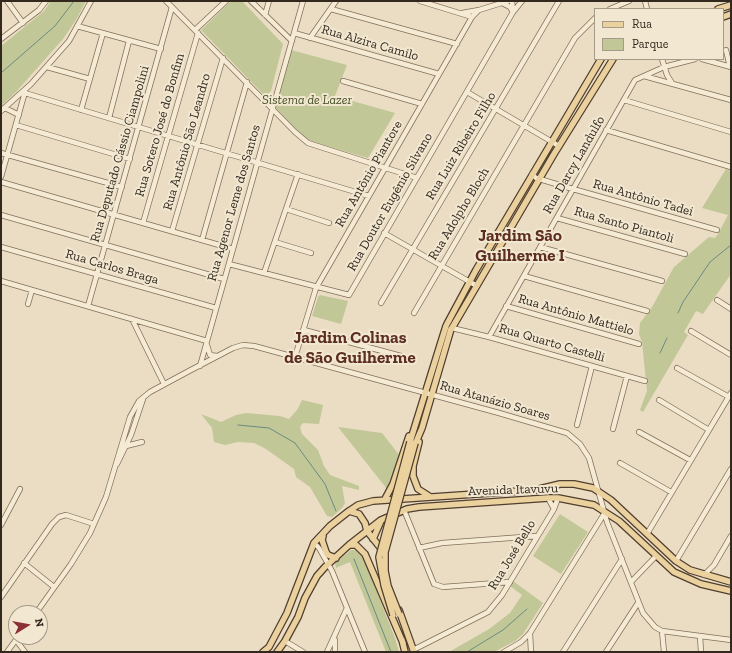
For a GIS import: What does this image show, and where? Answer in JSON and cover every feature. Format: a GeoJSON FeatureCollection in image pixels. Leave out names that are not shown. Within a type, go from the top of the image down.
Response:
{"type":"FeatureCollection","features":[{"type":"Feature","properties":{"kind":"main road"},"geometry":{"type":"LineString","coordinates":[[721,8],[731,5]]}},
{"type":"Feature","properties":{"kind":"main road"},"geometry":{"type":"LineString","coordinates":[[402,498],[413,442],[413,431],[424,392],[469,282],[551,141],[600,60]]}},
{"type":"Feature","properties":{"kind":"main road"},"geometry":{"type":"LineString","coordinates":[[429,496],[418,489],[413,476],[414,466],[422,428],[450,327],[477,286],[559,146],[612,60]]}},
{"type":"Feature","properties":{"kind":"main road"},"geometry":{"type":"LineString","coordinates":[[405,652],[384,585],[380,557],[413,442],[422,428]]}},
{"type":"Feature","properties":{"kind":"main road"},"geometry":{"type":"LineString","coordinates":[[385,500],[393,484],[410,435],[413,431]]}},
{"type":"Feature","properties":{"kind":"main road"},"geometry":{"type":"LineString","coordinates":[[413,442],[385,552],[385,571],[388,586],[414,651]]}},
{"type":"Feature","properties":{"kind":"main road","name":"Avenida Itavuvu"},"geometry":{"type":"LineString","coordinates":[[263,652],[269,646],[287,613],[314,543],[349,511],[365,503],[385,500],[535,490],[568,483],[593,488],[611,500],[658,546],[676,561],[690,570],[731,582]]}},
{"type":"Feature","properties":{"kind":"main road","name":"Avenida Itavuvu"},"geometry":{"type":"LineString","coordinates":[[388,516],[402,498]]}},
{"type":"Feature","properties":{"kind":"main road","name":"Avenida Itavuvu"},"geometry":{"type":"LineString","coordinates":[[277,652],[285,641],[298,617],[305,598],[317,576],[349,545],[381,520],[404,510],[419,507],[548,498],[558,498],[594,505],[619,521],[674,572],[687,579],[731,591]]}},
{"type":"Feature","properties":{"kind":"main road"},"geometry":{"type":"LineString","coordinates":[[349,511],[360,514],[367,531],[384,553],[387,575],[399,614]]}},
{"type":"Feature","properties":{"kind":"main road"},"geometry":{"type":"LineString","coordinates":[[372,539],[381,520]]}},
{"type":"Feature","properties":{"kind":"main road"},"geometry":{"type":"LineString","coordinates":[[359,538],[365,523]]}},
{"type":"Feature","properties":{"kind":"main road"},"geometry":{"type":"LineString","coordinates":[[325,532],[322,540],[323,545],[328,555],[336,558]]}},
{"type":"Feature","properties":{"kind":"main road"},"geometry":{"type":"LineString","coordinates":[[349,545],[356,545],[365,554],[403,642]]}},
{"type":"Feature","properties":{"kind":"main road"},"geometry":{"type":"LineString","coordinates":[[656,556],[659,550],[658,546]]}},
{"type":"Feature","properties":{"kind":"street"},"geometry":{"type":"LineString","coordinates":[[6,1],[23,23]]}},
{"type":"Feature","properties":{"kind":"street"},"geometry":{"type":"LineString","coordinates":[[1,39],[39,10],[46,1]]}},
{"type":"Feature","properties":{"kind":"street"},"geometry":{"type":"LineString","coordinates":[[19,115],[3,109],[47,67],[69,41],[91,1]]}},
{"type":"Feature","properties":{"kind":"street"},"geometry":{"type":"LineString","coordinates":[[166,1],[308,143],[417,178]]}},
{"type":"Feature","properties":{"kind":"street"},"geometry":{"type":"LineString","coordinates":[[197,32],[226,1]]}},
{"type":"Feature","properties":{"kind":"street"},"geometry":{"type":"LineString","coordinates":[[251,1],[292,40]]}},
{"type":"Feature","properties":{"kind":"street"},"geometry":{"type":"LineString","coordinates":[[265,15],[269,1]]}},
{"type":"Feature","properties":{"kind":"street","name":"Rua Agenor Leme dos Santos"},"geometry":{"type":"LineString","coordinates":[[200,366],[303,1]]}},
{"type":"Feature","properties":{"kind":"street"},"geometry":{"type":"LineString","coordinates":[[310,38],[336,1]]}},
{"type":"Feature","properties":{"kind":"street"},"geometry":{"type":"LineString","coordinates":[[420,1],[472,17]]}},
{"type":"Feature","properties":{"kind":"street","name":"Rua Antônio Piantore"},"geometry":{"type":"LineString","coordinates":[[461,13],[480,10],[508,1]]}},
{"type":"Feature","properties":{"kind":"street"},"geometry":{"type":"LineString","coordinates":[[512,1],[513,12]]}},
{"type":"Feature","properties":{"kind":"street","name":"Rua Doutor Eugênio Silvano"},"geometry":{"type":"LineString","coordinates":[[229,264],[316,288],[349,295],[513,12],[522,1]]}},
{"type":"Feature","properties":{"kind":"street","name":"Rua Luiz Ribeiro Filho"},"geometry":{"type":"LineString","coordinates":[[381,303],[559,1]]}},
{"type":"Feature","properties":{"kind":"street"},"geometry":{"type":"LineString","coordinates":[[612,8],[630,1]]}},
{"type":"Feature","properties":{"kind":"street"},"geometry":{"type":"LineString","coordinates":[[499,3],[510,7],[513,12]]}},
{"type":"Feature","properties":{"kind":"street","name":"Rua Deputado Cássio Ciampolini"},"geometry":{"type":"LineString","coordinates":[[88,306],[172,7]]}},
{"type":"Feature","properties":{"kind":"street"},"geometry":{"type":"LineString","coordinates":[[331,9],[456,44]]}},
{"type":"Feature","properties":{"kind":"street","name":"Rua Antônio Piantore"},"geometry":{"type":"LineString","coordinates":[[295,357],[316,288],[456,44],[472,17],[480,10]]}},
{"type":"Feature","properties":{"kind":"street","name":"Rua Adolpho Bloch"},"geometry":{"type":"LineString","coordinates":[[414,313],[575,38],[594,19]]}},
{"type":"Feature","properties":{"kind":"street"},"geometry":{"type":"LineString","coordinates":[[77,26],[161,49]]}},
{"type":"Feature","properties":{"kind":"street","name":"Rua Sotero José do Bonfim"},"geometry":{"type":"LineString","coordinates":[[143,223],[197,32]]}},
{"type":"Feature","properties":{"kind":"street"},"geometry":{"type":"LineString","coordinates":[[284,33],[291,34],[294,32]]}},
{"type":"Feature","properties":{"kind":"street","name":"Rua Alzira Camilo"},"geometry":{"type":"LineString","coordinates":[[294,32],[310,38],[439,74]]}},
{"type":"Feature","properties":{"kind":"street"},"geometry":{"type":"LineString","coordinates":[[81,110],[103,33]]}},
{"type":"Feature","properties":{"kind":"street"},"geometry":{"type":"LineString","coordinates":[[109,118],[129,41]]}},
{"type":"Feature","properties":{"kind":"street"},"geometry":{"type":"LineString","coordinates":[[706,60],[731,67],[727,50]]}},
{"type":"Feature","properties":{"kind":"street","name":"Rua Antônio São Leandro"},"geometry":{"type":"LineString","coordinates":[[172,232],[223,58]]}},
{"type":"Feature","properties":{"kind":"street"},"geometry":{"type":"LineString","coordinates":[[662,60],[672,83]]}},
{"type":"Feature","properties":{"kind":"street","name":"Rua Darcy Landulfo"},"geometry":{"type":"LineString","coordinates":[[489,337],[635,80],[664,67],[691,60]]}},
{"type":"Feature","properties":{"kind":"street"},"geometry":{"type":"LineString","coordinates":[[47,67],[90,79]]}},
{"type":"Feature","properties":{"kind":"street"},"geometry":{"type":"LineString","coordinates":[[643,76],[731,100]]}},
{"type":"Feature","properties":{"kind":"street"},"geometry":{"type":"LineString","coordinates":[[343,81],[422,104]]}},
{"type":"Feature","properties":{"kind":"street"},"geometry":{"type":"LineString","coordinates":[[202,240],[247,82]]}},
{"type":"Feature","properties":{"kind":"street"},"geometry":{"type":"LineString","coordinates":[[1,177],[27,87]]}},
{"type":"Feature","properties":{"kind":"street"},"geometry":{"type":"LineString","coordinates":[[467,92],[559,146]]}},
{"type":"Feature","properties":{"kind":"street"},"geometry":{"type":"LineString","coordinates":[[25,93],[369,196]]}},
{"type":"Feature","properties":{"kind":"street"},"geometry":{"type":"LineString","coordinates":[[262,97],[269,99],[276,98]]}},
{"type":"Feature","properties":{"kind":"street"},"geometry":{"type":"LineString","coordinates":[[624,100],[731,132]]}},
{"type":"Feature","properties":{"kind":"street"},"geometry":{"type":"LineString","coordinates":[[16,125],[130,158]]}},
{"type":"Feature","properties":{"kind":"street"},"geometry":{"type":"LineString","coordinates":[[606,130],[731,166]]}},
{"type":"Feature","properties":{"kind":"street"},"geometry":{"type":"LineString","coordinates":[[1,153],[122,187]]}},
{"type":"Feature","properties":{"kind":"street"},"geometry":{"type":"LineString","coordinates":[[264,273],[298,174]]}},
{"type":"Feature","properties":{"kind":"street","name":"Rua Antônio Tadei"},"geometry":{"type":"LineString","coordinates":[[532,174],[536,178],[541,178],[573,189],[717,230]]}},
{"type":"Feature","properties":{"kind":"street"},"geometry":{"type":"LineString","coordinates":[[1,182],[233,249]]}},
{"type":"Feature","properties":{"kind":"street"},"geometry":{"type":"LineString","coordinates":[[286,209],[329,223]]}},
{"type":"Feature","properties":{"kind":"street"},"geometry":{"type":"LineString","coordinates":[[1,215],[224,279]]}},
{"type":"Feature","properties":{"kind":"street","name":"Rua Santo Piantoli"},"geometry":{"type":"LineString","coordinates":[[557,218],[685,254]]}},
{"type":"Feature","properties":{"kind":"street"},"geometry":{"type":"LineString","coordinates":[[384,233],[477,286]]}},
{"type":"Feature","properties":{"kind":"street"},"geometry":{"type":"LineString","coordinates":[[275,242],[311,253]]}},
{"type":"Feature","properties":{"kind":"street","name":"Rua Carlos Braga"},"geometry":{"type":"LineString","coordinates":[[1,246],[216,308]]}},
{"type":"Feature","properties":{"kind":"street"},"geometry":{"type":"LineString","coordinates":[[540,247],[662,281]]}},
{"type":"Feature","properties":{"kind":"street"},"geometry":{"type":"LineString","coordinates":[[524,276],[647,311]]}},
{"type":"Feature","properties":{"kind":"street"},"geometry":{"type":"LineString","coordinates":[[1,281],[207,341],[208,352],[217,356]]}},
{"type":"Feature","properties":{"kind":"street"},"geometry":{"type":"LineString","coordinates":[[28,304],[32,290]]}},
{"type":"Feature","properties":{"kind":"street"},"geometry":{"type":"LineString","coordinates":[[717,300],[731,309]]}},
{"type":"Feature","properties":{"kind":"street","name":"Rua Antônio Mattielo"},"geometry":{"type":"LineString","coordinates":[[506,306],[639,344]]}},
{"type":"Feature","properties":{"kind":"street"},"geometry":{"type":"LineString","coordinates":[[132,318],[164,384]]}},
{"type":"Feature","properties":{"kind":"street","name":"Rua Quarto Castelli"},"geometry":{"type":"LineString","coordinates":[[450,327],[645,381]]}},
{"type":"Feature","properties":{"kind":"street"},"geometry":{"type":"LineString","coordinates":[[304,330],[401,356]]}},
{"type":"Feature","properties":{"kind":"street"},"geometry":{"type":"LineString","coordinates":[[691,331],[731,355]]}},
{"type":"Feature","properties":{"kind":"street","name":"Rua Atanázio Soares"},"geometry":{"type":"LineString","coordinates":[[116,466],[115,454],[136,405],[143,398],[164,384],[233,348],[243,345],[254,346],[295,357],[568,433],[586,452],[604,511],[638,603],[643,613],[655,627],[662,631]]}},
{"type":"Feature","properties":{"kind":"street"},"geometry":{"type":"LineString","coordinates":[[577,425],[592,366]]}},
{"type":"Feature","properties":{"kind":"street"},"geometry":{"type":"LineString","coordinates":[[647,534],[730,395],[677,368]]}},
{"type":"Feature","properties":{"kind":"street"},"geometry":{"type":"LineString","coordinates":[[613,429],[627,376]]}},
{"type":"Feature","properties":{"kind":"street","name":"Rua Atanázio Soares"},"geometry":{"type":"LineString","coordinates":[[42,605],[79,552],[94,524],[106,497],[116,466],[131,435],[143,398]]}},
{"type":"Feature","properties":{"kind":"street"},"geometry":{"type":"LineString","coordinates":[[659,400],[709,430]]}},
{"type":"Feature","properties":{"kind":"street"},"geometry":{"type":"LineString","coordinates":[[128,423],[128,430],[131,435]]}},
{"type":"Feature","properties":{"kind":"street"},"geometry":{"type":"LineString","coordinates":[[639,432],[690,460]]}},
{"type":"Feature","properties":{"kind":"street"},"geometry":{"type":"LineString","coordinates":[[126,446],[142,442]]}},
{"type":"Feature","properties":{"kind":"street"},"geometry":{"type":"LineString","coordinates":[[620,463],[671,492]]}},
{"type":"Feature","properties":{"kind":"street"},"geometry":{"type":"LineString","coordinates":[[676,561],[731,469]]}},
{"type":"Feature","properties":{"kind":"street"},"geometry":{"type":"LineString","coordinates":[[1,525],[20,489]]}},
{"type":"Feature","properties":{"kind":"street"},"geometry":{"type":"LineString","coordinates":[[548,498],[554,509]]}},
{"type":"Feature","properties":{"kind":"street","name":"Rua José Bello"},"geometry":{"type":"LineString","coordinates":[[414,651],[488,612],[502,595],[510,582],[554,509],[558,498]]}},
{"type":"Feature","properties":{"kind":"street"},"geometry":{"type":"LineString","coordinates":[[404,510],[434,584],[438,587],[510,582]]}},
{"type":"Feature","properties":{"kind":"street"},"geometry":{"type":"LineString","coordinates":[[504,652],[521,642],[530,633],[604,511]]}},
{"type":"Feature","properties":{"kind":"street"},"geometry":{"type":"LineString","coordinates":[[1,597],[52,524],[59,517],[66,515],[94,524]]}},
{"type":"Feature","properties":{"kind":"street"},"geometry":{"type":"LineString","coordinates":[[419,548],[442,543],[537,536]]}},
{"type":"Feature","properties":{"kind":"street"},"geometry":{"type":"LineString","coordinates":[[704,575],[714,565],[731,536]]}},
{"type":"Feature","properties":{"kind":"street"},"geometry":{"type":"LineString","coordinates":[[314,543],[329,564],[364,652]]}},
{"type":"Feature","properties":{"kind":"street"},"geometry":{"type":"LineString","coordinates":[[631,582],[656,556]]}},
{"type":"Feature","properties":{"kind":"street"},"geometry":{"type":"LineString","coordinates":[[563,652],[622,559]]}},
{"type":"Feature","properties":{"kind":"street"},"geometry":{"type":"LineString","coordinates":[[24,563],[54,587]]}},
{"type":"Feature","properties":{"kind":"street"},"geometry":{"type":"LineString","coordinates":[[714,565],[714,578]]}},
{"type":"Feature","properties":{"kind":"street"},"geometry":{"type":"LineString","coordinates":[[494,583],[500,586],[502,595]]}},
{"type":"Feature","properties":{"kind":"street"},"geometry":{"type":"LineString","coordinates":[[606,652],[638,603]]}},
{"type":"Feature","properties":{"kind":"street"},"geometry":{"type":"LineString","coordinates":[[327,652],[335,638],[347,608]]}},
{"type":"Feature","properties":{"kind":"street"},"geometry":{"type":"LineString","coordinates":[[341,623],[348,620],[353,623]]}},
{"type":"Feature","properties":{"kind":"street"},"geometry":{"type":"LineString","coordinates":[[664,652],[662,631],[731,640]]}},
{"type":"Feature","properties":{"kind":"street"},"geometry":{"type":"LineString","coordinates":[[530,633],[531,652]]}},
{"type":"Feature","properties":{"kind":"street"},"geometry":{"type":"LineString","coordinates":[[700,636],[701,652]]}},
{"type":"Feature","properties":{"kind":"street"},"geometry":{"type":"LineString","coordinates":[[335,638],[335,652]]}},
{"type":"Feature","properties":{"kind":"street"},"geometry":{"type":"LineString","coordinates":[[285,641],[303,652]]}},
{"type":"Feature","properties":{"kind":"street"},"geometry":{"type":"LineString","coordinates":[[610,645],[611,652]]}},
{"type":"Feature","properties":{"kind":"green space"},"geometry":{"type":"Polygon","coordinates":[[[51,1],[86,1],[76,20],[63,39],[16,92],[1,106],[1,46],[44,11],[51,1]]]}},
{"type":"Feature","properties":{"kind":"green space"},"geometry":{"type":"Polygon","coordinates":[[[231,1],[242,1],[283,44],[271,91],[268,94],[263,94],[201,30],[231,1]]]}},
{"type":"Feature","properties":{"kind":"green space","name":"Sistema de Lazer"},"geometry":{"type":"Polygon","coordinates":[[[291,50],[347,65],[335,96],[395,113],[368,158],[313,142],[304,137],[276,108],[291,50]]]}},
{"type":"Feature","properties":{"kind":"green space"},"geometry":{"type":"Polygon","coordinates":[[[726,169],[731,171],[731,274],[703,314],[696,311],[684,332],[688,335],[643,412],[640,410],[647,391],[642,342],[639,334],[640,323],[652,307],[674,267],[709,237],[715,238],[718,234],[728,215],[702,208],[726,169]]]}},
{"type":"Feature","properties":{"kind":"green space"},"geometry":{"type":"Polygon","coordinates":[[[320,295],[348,301],[341,324],[312,316],[320,295]]]}},
{"type":"Feature","properties":{"kind":"green space"},"geometry":{"type":"Polygon","coordinates":[[[302,400],[323,405],[319,424],[303,423],[300,427],[302,434],[318,450],[324,466],[330,475],[359,486],[359,490],[342,486],[345,503],[342,508],[332,517],[327,516],[310,487],[296,477],[294,469],[266,449],[254,443],[238,442],[225,445],[214,442],[212,428],[201,414],[221,422],[236,415],[246,413],[280,416],[289,419],[297,410],[302,400]]]}},
{"type":"Feature","properties":{"kind":"green space"},"geometry":{"type":"Polygon","coordinates":[[[338,427],[382,433],[400,456],[387,489],[338,427]]]}},
{"type":"Feature","properties":{"kind":"green space"},"geometry":{"type":"Polygon","coordinates":[[[560,514],[588,532],[561,574],[533,556],[560,514]]]}},
{"type":"Feature","properties":{"kind":"green space"},"geometry":{"type":"Polygon","coordinates":[[[351,550],[356,550],[362,554],[395,638],[399,652],[386,652],[350,562],[336,568],[335,563],[351,550]]]}},
{"type":"Feature","properties":{"kind":"green space"},"geometry":{"type":"Polygon","coordinates":[[[513,581],[543,603],[523,634],[515,641],[494,652],[449,652],[489,629],[510,613],[522,595],[510,586],[513,581]]]}},
{"type":"Feature","properties":{"kind":"waterway"},"geometry":{"type":"LineString","coordinates":[[1,73],[55,26],[74,1]]}},
{"type":"Feature","properties":{"kind":"waterway"},"geometry":{"type":"LineString","coordinates":[[678,313],[683,302],[710,262],[731,245]]}},
{"type":"Feature","properties":{"kind":"waterway"},"geometry":{"type":"LineString","coordinates":[[660,353],[667,338]]}},
{"type":"Feature","properties":{"kind":"waterway"},"geometry":{"type":"LineString","coordinates":[[238,425],[269,428],[295,443],[325,484],[336,511]]}},
{"type":"Feature","properties":{"kind":"waterway"},"geometry":{"type":"LineString","coordinates":[[354,559],[391,652]]}},
{"type":"Feature","properties":{"kind":"waterway"},"geometry":{"type":"LineString","coordinates":[[467,652],[503,630],[527,609]]}},
{"type":"Feature","properties":{"kind":"district","name":"Jardim São Guilherme I"},"geometry":{"type":"Point","coordinates":[520,246]}},
{"type":"Feature","properties":{"kind":"district","name":"Jardim Colinas de São Guilherme"},"geometry":{"type":"Point","coordinates":[350,348]}}]}
